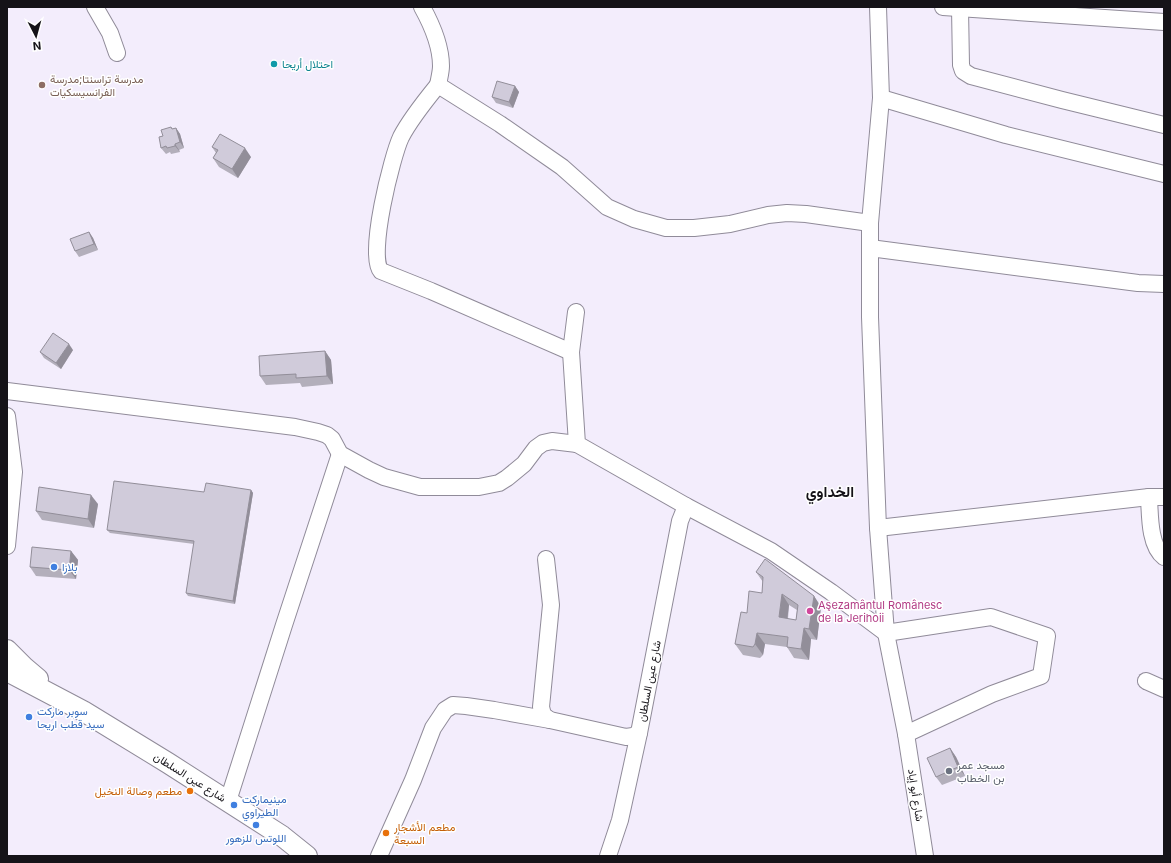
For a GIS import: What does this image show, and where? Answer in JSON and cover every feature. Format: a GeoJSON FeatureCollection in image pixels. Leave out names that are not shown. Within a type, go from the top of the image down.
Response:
{"type":"FeatureCollection","features":[{"type":"Feature","properties":{"kind":"main road","name":"شارع عين السلطان"},"geometry":{"type":"LineString","coordinates":[[7,650],[24,668],[60,694],[69,704]]}},
{"type":"Feature","properties":{"kind":"main road"},"geometry":{"type":"LineString","coordinates":[[7,653],[7,658]]}},
{"type":"Feature","properties":{"kind":"main road","name":"شارع عين السلطان"},"geometry":{"type":"LineString","coordinates":[[7,671],[90,715],[282,836],[307,856]]}},
{"type":"Feature","properties":{"kind":"street"},"geometry":{"type":"LineString","coordinates":[[95,7],[110,33],[117,53]]}},
{"type":"Feature","properties":{"kind":"street"},"geometry":{"type":"LineString","coordinates":[[422,7],[430,22],[438,45],[441,68],[438,85],[417,111],[401,138],[393,159],[377,243],[376,257],[379,269],[571,352]]}},
{"type":"Feature","properties":{"kind":"street","name":"شارع أبو إياد"},"geometry":{"type":"LineString","coordinates":[[878,7],[881,98],[870,223],[870,317],[878,528],[886,633],[906,734],[925,856]]}},
{"type":"Feature","properties":{"kind":"street"},"geometry":{"type":"LineString","coordinates":[[943,7],[1112,13],[1164,22]]}},
{"type":"Feature","properties":{"kind":"street"},"geometry":{"type":"LineString","coordinates":[[960,8],[961,65],[963,71],[971,76],[1164,125]]}},
{"type":"Feature","properties":{"kind":"street"},"geometry":{"type":"LineString","coordinates":[[438,85],[500,124],[562,168],[607,207],[634,219],[666,228],[694,228],[730,224],[768,215],[787,213],[806,214],[870,223]]}},
{"type":"Feature","properties":{"kind":"street"},"geometry":{"type":"LineString","coordinates":[[881,98],[1006,135],[1164,174]]}},
{"type":"Feature","properties":{"kind":"street"},"geometry":{"type":"LineString","coordinates":[[870,248],[1132,282],[1164,284]]}},
{"type":"Feature","properties":{"kind":"street"},"geometry":{"type":"LineString","coordinates":[[576,312],[571,352],[577,444]]}},
{"type":"Feature","properties":{"kind":"street"},"geometry":{"type":"LineString","coordinates":[[7,391],[295,427],[318,432],[332,438],[340,454],[369,470],[384,477],[420,487],[479,487],[499,483],[524,464],[536,448],[543,443],[552,441],[577,444],[686,506],[771,551],[831,592],[886,633],[991,617],[1047,636],[1041,676],[992,694],[906,734]]}},
{"type":"Feature","properties":{"kind":"street"},"geometry":{"type":"LineString","coordinates":[[7,416],[14,472],[7,546]]}},
{"type":"Feature","properties":{"kind":"street"},"geometry":{"type":"LineString","coordinates":[[228,801],[340,454]]}},
{"type":"Feature","properties":{"kind":"street"},"geometry":{"type":"LineString","coordinates":[[878,528],[1157,497],[1153,538],[1158,551],[1164,557]]}},
{"type":"Feature","properties":{"kind":"street","name":"شارع عين السلطان"},"geometry":{"type":"LineString","coordinates":[[608,856],[620,820],[640,733],[680,521],[686,506]]}},
{"type":"Feature","properties":{"kind":"street"},"geometry":{"type":"LineString","coordinates":[[546,558],[551,605],[541,707],[543,715],[550,720]]}},
{"type":"Feature","properties":{"kind":"street"},"geometry":{"type":"LineString","coordinates":[[1146,681],[1164,689]]}},
{"type":"Feature","properties":{"kind":"street"},"geometry":{"type":"LineString","coordinates":[[379,856],[413,780],[433,728],[445,710],[453,705],[526,715],[626,737],[640,733]]}},
{"type":"Feature","properties":{"kind":"street"},"geometry":{"type":"LineString","coordinates":[[526,715],[533,714],[541,707]]}},
{"type":"Feature","properties":{"kind":"building"},"geometry":{"type":"Polygon","coordinates":[[[497,81],[515,86],[509,102],[492,97],[497,81]]]}},
{"type":"Feature","properties":{"kind":"building"},"geometry":{"type":"Polygon","coordinates":[[[171,127],[172,129],[176,128],[180,142],[175,144],[175,146],[167,148],[166,146],[161,148],[159,137],[163,136],[161,130],[171,127]]]}},
{"type":"Feature","properties":{"kind":"building"},"geometry":{"type":"Polygon","coordinates":[[[220,134],[245,148],[232,169],[213,158],[218,150],[212,147],[220,134]]]}},
{"type":"Feature","properties":{"kind":"building"},"geometry":{"type":"Polygon","coordinates":[[[89,232],[94,244],[75,251],[70,239],[89,232]]]}},
{"type":"Feature","properties":{"kind":"building"},"geometry":{"type":"Polygon","coordinates":[[[53,333],[69,344],[56,363],[40,352],[53,333]]]}},
{"type":"Feature","properties":{"kind":"building"},"geometry":{"type":"Polygon","coordinates":[[[325,351],[327,376],[296,378],[296,374],[260,376],[259,356],[325,351]]]}},
{"type":"Feature","properties":{"kind":"building"},"geometry":{"type":"Polygon","coordinates":[[[114,481],[204,492],[206,483],[251,490],[233,601],[186,593],[194,541],[107,530],[114,481]]]}},
{"type":"Feature","properties":{"kind":"building"},"geometry":{"type":"Polygon","coordinates":[[[39,487],[91,495],[88,519],[36,511],[39,487]]]}},
{"type":"Feature","properties":{"kind":"building"},"geometry":{"type":"Polygon","coordinates":[[[32,547],[71,551],[69,570],[30,567],[32,547]]]}},
{"type":"Feature","properties":{"kind":"building"},"geometry":{"type":"Polygon","coordinates":[[[765,559],[814,596],[809,629],[804,628],[801,649],[787,647],[788,637],[757,633],[753,647],[735,644],[741,612],[747,613],[749,591],[762,593],[763,577],[756,572],[765,559]],[[782,594],[779,617],[796,620],[798,605],[782,594]]]}},
{"type":"Feature","properties":{"kind":"building"},"geometry":{"type":"Polygon","coordinates":[[[950,748],[958,767],[936,777],[927,758],[950,748]]]}},
{"type":"Feature","properties":{"kind":"place","name":"احتلال أريحا"},"geometry":{"type":"Point","coordinates":[274,64]}},
{"type":"Feature","properties":{"kind":"place","name":"مدرسة تراسنتا;مدرسة الفرانسيسكيات"},"geometry":{"type":"Point","coordinates":[42,85]}},
{"type":"Feature","properties":{"kind":"place","name":"بلازا"},"geometry":{"type":"Point","coordinates":[54,567]}},
{"type":"Feature","properties":{"kind":"place","name":"Aşezamântul Românesc de la Jerihoii"},"geometry":{"type":"Point","coordinates":[810,611]}},
{"type":"Feature","properties":{"kind":"place","name":"سوبر ماركت سيد قطب اريحا"},"geometry":{"type":"Point","coordinates":[29,717]}},
{"type":"Feature","properties":{"kind":"place","name":"مسجد عمر بن الخطاب"},"geometry":{"type":"Point","coordinates":[949,771]}},
{"type":"Feature","properties":{"kind":"place","name":"مطعم وصالة النخيل"},"geometry":{"type":"Point","coordinates":[190,791]}},
{"type":"Feature","properties":{"kind":"place","name":"مينيماركت الطيراوي"},"geometry":{"type":"Point","coordinates":[234,805]}},
{"type":"Feature","properties":{"kind":"place","name":"اللوتس للزهور"},"geometry":{"type":"Point","coordinates":[256,825]}},
{"type":"Feature","properties":{"kind":"place","name":"مطعم الأشجار السبعة"},"geometry":{"type":"Point","coordinates":[386,833]}},
{"type":"Feature","properties":{"kind":"district","name":"الخداوي"},"geometry":{"type":"Point","coordinates":[830,492]}}]}
